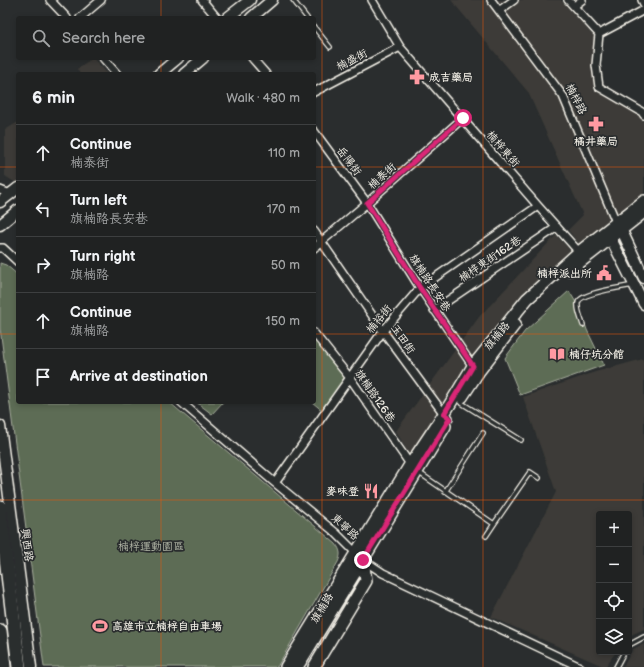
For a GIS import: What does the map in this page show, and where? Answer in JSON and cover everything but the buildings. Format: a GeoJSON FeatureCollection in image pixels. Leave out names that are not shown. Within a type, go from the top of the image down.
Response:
{"type":"FeatureCollection","features":[{"type":"Feature","properties":{"kind":"highway"},"geometry":{"type":"LineString","coordinates":[[0,507],[19,667]]}},
{"type":"Feature","properties":{"kind":"highway"},"geometry":{"type":"LineString","coordinates":[[0,631],[4,667]]}},
{"type":"Feature","properties":{"kind":"main road","name":"旗楠路"},"geometry":{"type":"LineString","coordinates":[[447,416],[460,402],[476,369],[519,319],[553,284],[610,237],[618,226],[644,200]]}},
{"type":"Feature","properties":{"kind":"main road","name":"旗楠路"},"geometry":{"type":"LineString","coordinates":[[286,667],[359,556],[476,369],[527,299],[579,252],[618,226],[644,212]]}},
{"type":"Feature","properties":{"kind":"main road","name":"旗楠路"},"geometry":{"type":"LineString","coordinates":[[297,667],[359,556]]}},
{"type":"Feature","properties":{"kind":"main road"},"geometry":{"type":"LineString","coordinates":[[314,667],[366,581],[359,556]]}},
{"type":"Feature","properties":{"kind":"street"},"geometry":{"type":"LineString","coordinates":[[50,0],[65,16]]}},
{"type":"Feature","properties":{"kind":"street"},"geometry":{"type":"LineString","coordinates":[[82,16],[101,0]]}},
{"type":"Feature","properties":{"kind":"street"},"geometry":{"type":"LineString","coordinates":[[202,0],[215,16]]}},
{"type":"Feature","properties":{"kind":"street"},"geometry":{"type":"LineString","coordinates":[[230,16],[250,0]]}},
{"type":"Feature","properties":{"kind":"street"},"geometry":{"type":"LineString","coordinates":[[253,16],[272,0]]}},
{"type":"Feature","properties":{"kind":"street","name":"楠梓東街"},"geometry":{"type":"LineString","coordinates":[[372,0],[400,46],[579,252]]}},
{"type":"Feature","properties":{"kind":"street","name":"楠梓路"},"geometry":{"type":"LineString","coordinates":[[491,0],[563,96],[618,226],[644,278]]}},
{"type":"Feature","properties":{"kind":"street"},"geometry":{"type":"LineString","coordinates":[[500,10],[514,0]]}},
{"type":"Feature","properties":{"kind":"street"},"geometry":{"type":"LineString","coordinates":[[582,0],[571,3],[599,34],[596,65],[599,87],[642,112],[644,115]]}},
{"type":"Feature","properties":{"kind":"street"},"geometry":{"type":"LineString","coordinates":[[642,0],[644,4]]}},
{"type":"Feature","properties":{"kind":"street"},"geometry":{"type":"LineString","coordinates":[[599,34],[644,10]]}},
{"type":"Feature","properties":{"kind":"street","name":"楠盛街"},"geometry":{"type":"LineString","coordinates":[[316,91],[400,46]]}},
{"type":"Feature","properties":{"kind":"street"},"geometry":{"type":"LineString","coordinates":[[105,60],[115,72]]}},
{"type":"Feature","properties":{"kind":"street"},"geometry":{"type":"LineString","coordinates":[[161,72],[176,60]]}},
{"type":"Feature","properties":{"kind":"street"},"geometry":{"type":"LineString","coordinates":[[186,72],[201,60]]}},
{"type":"Feature","properties":{"kind":"street"},"geometry":{"type":"LineString","coordinates":[[254,60],[264,72]]}},
{"type":"Feature","properties":{"kind":"street","name":"楠泰街"},"geometry":{"type":"LineString","coordinates":[[316,246],[463,118]]}},
{"type":"Feature","properties":{"kind":"street","name":"岳陽街"},"geometry":{"type":"LineString","coordinates":[[316,135],[367,203]]}},
{"type":"Feature","properties":{"kind":"street"},"geometry":{"type":"LineString","coordinates":[[0,202],[5,192],[16,189]]}},
{"type":"Feature","properties":{"kind":"street","name":"旗楠路長安巷"},"geometry":{"type":"LineString","coordinates":[[367,203],[434,310],[476,369]]}},
{"type":"Feature","properties":{"kind":"street","name":"楠裕街"},"geometry":{"type":"LineString","coordinates":[[274,483],[383,331],[420,288],[538,206]]}},
{"type":"Feature","properties":{"kind":"street"},"geometry":{"type":"LineString","coordinates":[[0,225],[16,212]]}},
{"type":"Feature","properties":{"kind":"street","name":"楠梓東街162巷"},"geometry":{"type":"LineString","coordinates":[[434,310],[557,227]]}},
{"type":"Feature","properties":{"kind":"street","name":"玉田街"},"geometry":{"type":"LineString","coordinates":[[316,234],[383,331],[447,416]]}},
{"type":"Feature","properties":{"kind":"street"},"geometry":{"type":"LineString","coordinates":[[610,237],[644,304]]}},
{"type":"Feature","properties":{"kind":"street"},"geometry":{"type":"LineString","coordinates":[[0,248],[3,248],[16,260]]}},
{"type":"Feature","properties":{"kind":"street","name":"旗楠路126巷"},"geometry":{"type":"LineString","coordinates":[[316,336],[350,378],[413,468]]}},
{"type":"Feature","properties":{"kind":"street","name":"東寧路"},"geometry":{"type":"LineString","coordinates":[[183,404],[274,483],[336,533],[359,556],[383,573],[580,667]]}},
{"type":"Feature","properties":{"kind":"street","name":"興西路"},"geometry":{"type":"LineString","coordinates":[[0,426],[31,667]]}},
{"type":"Feature","properties":{"kind":"lane"},"geometry":{"type":"LineString","coordinates":[[293,0],[305,16]]}},
{"type":"Feature","properties":{"kind":"lane"},"geometry":{"type":"LineString","coordinates":[[316,30],[330,47]]}},
{"type":"Feature","properties":{"kind":"lane"},"geometry":{"type":"LineString","coordinates":[[583,324],[578,308],[579,299],[592,294],[635,285]]}},
{"type":"Feature","properties":{"kind":"lane"},"geometry":{"type":"LineString","coordinates":[[460,402],[521,440]]}},
{"type":"Feature","properties":{"kind":"lane"},"geometry":{"type":"LineString","coordinates":[[445,492],[483,433]]}},
{"type":"Feature","properties":{"kind":"lane"},"geometry":{"type":"LineString","coordinates":[[413,468],[445,492],[494,524]]}},
{"type":"Feature","properties":{"kind":"lane"},"geometry":{"type":"LineString","coordinates":[[486,536],[530,472],[539,478]]}},
{"type":"Feature","properties":{"kind":"lane"},"geometry":{"type":"LineString","coordinates":[[632,643],[644,637]]}},
{"type":"Feature","properties":{"kind":"lane"},"geometry":{"type":"LineString","coordinates":[[616,667],[622,655]]}},
{"type":"Feature","properties":{"kind":"shaded area"},"geometry":{"type":"Polygon","coordinates":[[[451,0],[561,0],[596,38],[592,66],[594,90],[640,116],[644,121],[644,193],[580,245],[568,230],[583,215],[528,92],[451,0]]]}},
{"type":"Feature","properties":{"kind":"shaded area"},"geometry":{"type":"Polygon","coordinates":[[[89,60],[95,60],[106,72],[79,72],[77,69],[89,60]]]}},
{"type":"Feature","properties":{"kind":"shaded area"},"geometry":{"type":"Polygon","coordinates":[[[16,123],[16,183],[5,176],[5,130],[16,123]]]}},
{"type":"Feature","properties":{"kind":"shaded area"},"geometry":{"type":"Polygon","coordinates":[[[556,235],[571,251],[523,297],[479,349],[409,455],[396,431],[479,317],[556,235]]]}},
{"type":"Feature","properties":{"kind":"shaded area"},"geometry":{"type":"Polygon","coordinates":[[[643,359],[644,363],[644,629],[632,635],[632,511],[596,511],[596,655],[614,655],[605,667],[491,617],[556,492],[523,397],[595,372],[643,359]]]}},
{"type":"Feature","properties":{"kind":"shaded area"},"geometry":{"type":"Polygon","coordinates":[[[644,644],[644,667],[623,667],[630,655],[632,655],[633,649],[644,644]]]}},
{"type":"Feature","properties":{"kind":"green space","name":"楠梓運動園區"},"geometry":{"type":"Polygon","coordinates":[[[0,263],[6,265],[16,273],[16,404],[171,404],[336,544],[340,553],[338,562],[277,667],[44,667],[0,328],[0,263]]]}},
{"type":"Feature","properties":{"kind":"green space"},"geometry":{"type":"Polygon","coordinates":[[[569,291],[580,309],[587,330],[604,365],[520,395],[505,358],[525,331],[569,291]]]}},
{"type":"Feature","properties":{"kind":"green space"},"geometry":{"type":"Polygon","coordinates":[[[316,339],[347,378],[324,412],[314,404],[316,404],[316,339]]]}},
{"type":"Feature","properties":{"kind":"green space"},"geometry":{"type":"Polygon","coordinates":[[[199,404],[221,404],[212,414],[199,404]]]}},
{"type":"Feature","properties":{"kind":"place","name":"成吉藥局"},"geometry":{"type":"Point","coordinates":[417,77]}},
{"type":"Feature","properties":{"kind":"place","name":"橘井藥局"},"geometry":{"type":"Point","coordinates":[596,124]}},
{"type":"Feature","properties":{"kind":"place","name":"楠梓派出所"},"geometry":{"type":"Point","coordinates":[604,273]}},
{"type":"Feature","properties":{"kind":"place","name":"楠仔坑分館"},"geometry":{"type":"Point","coordinates":[557,354]}},
{"type":"Feature","properties":{"kind":"place","name":"麥味登"},"geometry":{"type":"Point","coordinates":[371,491]}},
{"type":"Feature","properties":{"kind":"place","name":"高雄市立楠梓自由車場"},"geometry":{"type":"Point","coordinates":[100,626]}},
{"type":"Feature","properties":{"kind":"route"},"geometry":{"type":"LineString","coordinates":[[363,560],[450,418],[444,414],[473,366],[420,288],[367,203],[463,118]]}}]}
